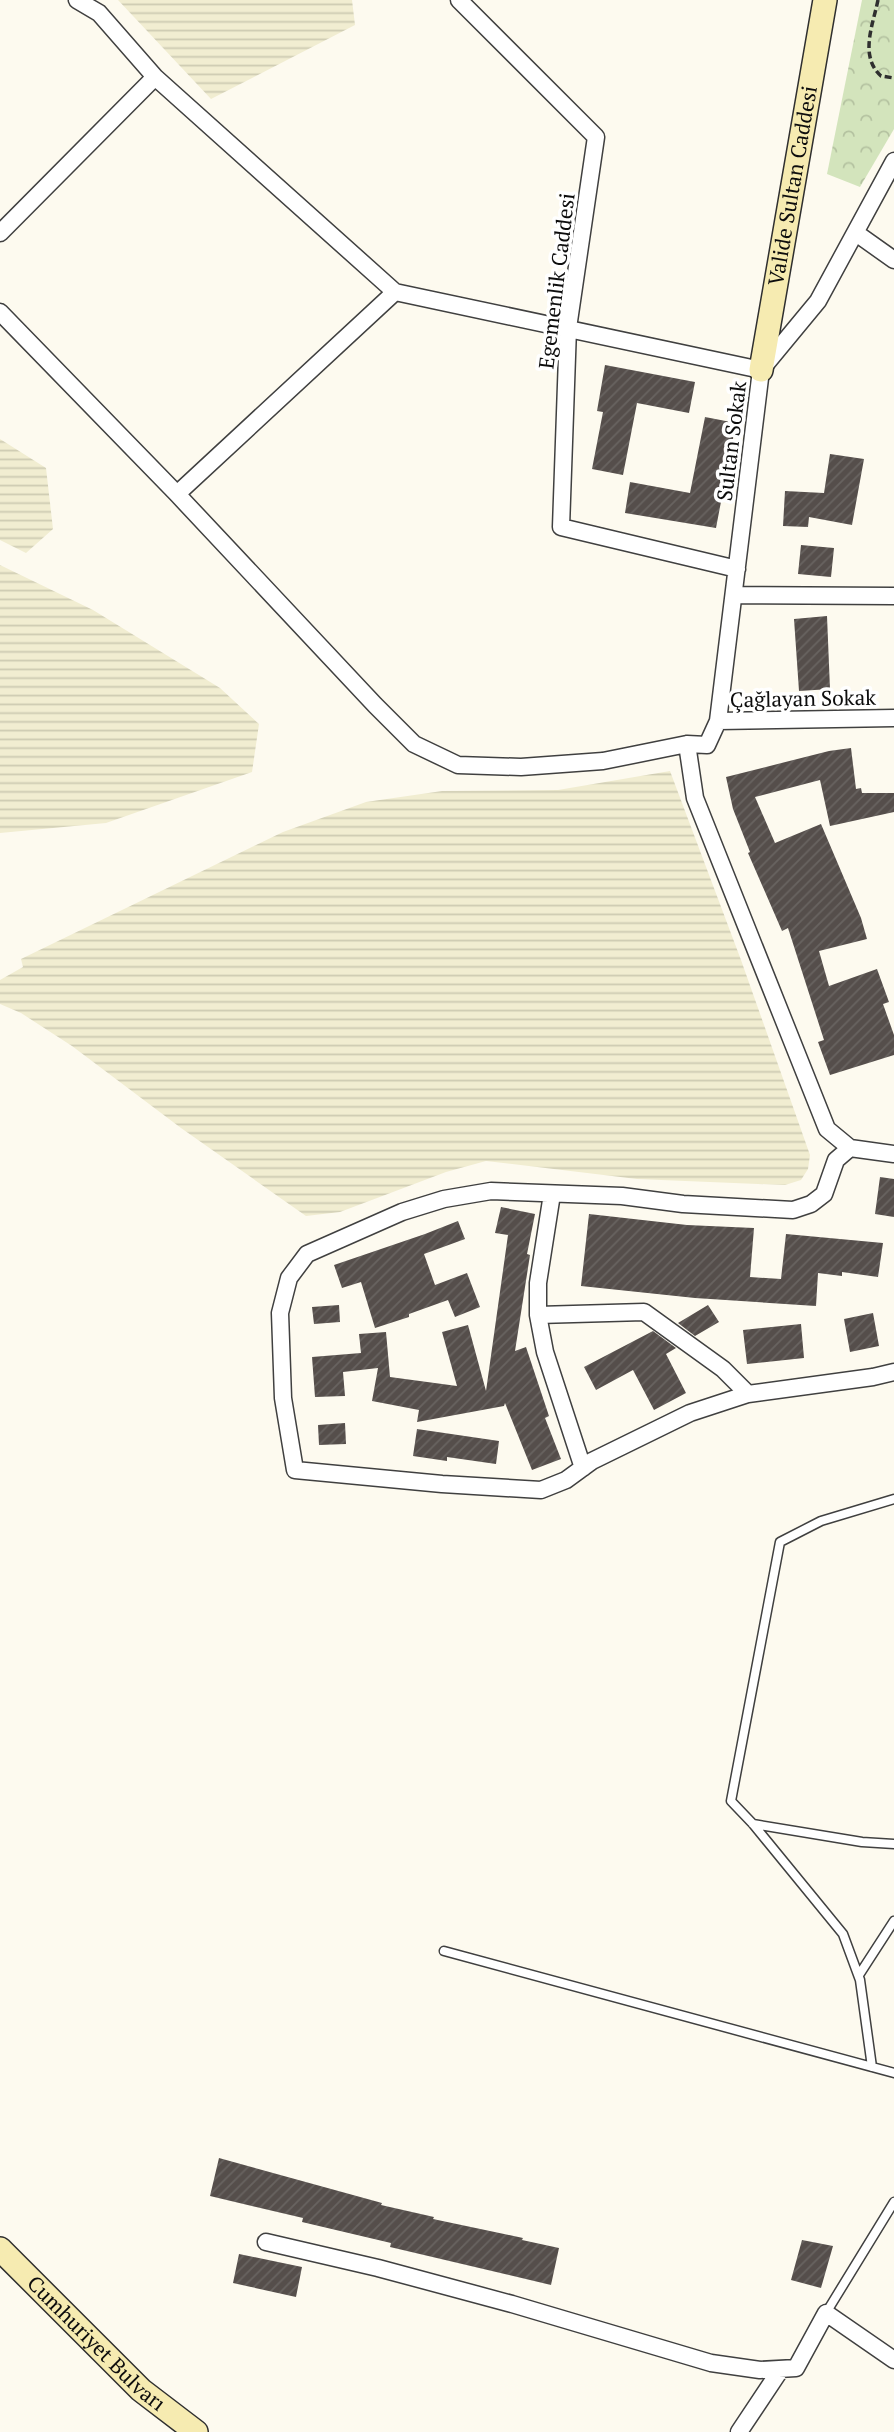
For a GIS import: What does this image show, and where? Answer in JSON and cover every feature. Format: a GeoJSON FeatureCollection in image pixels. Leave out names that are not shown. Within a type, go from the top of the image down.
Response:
{"type":"FeatureCollection","features":[{"type":"Feature","properties":{"kind":"street"},"geometry":{"type":"LineString","coordinates":[[77,0],[99,13],[155,77],[395,292],[761,370]]}},
{"type":"Feature","properties":{"kind":"street","name":"Egemenlik Caddesi"},"geometry":{"type":"LineString","coordinates":[[459,0],[596,137],[568,328],[561,527],[737,569]]}},
{"type":"Feature","properties":{"kind":"street","name":"Valide Sultan Caddesi"},"geometry":{"type":"LineString","coordinates":[[761,370],[825,0]]}},
{"type":"Feature","properties":{"kind":"street"},"geometry":{"type":"LineString","coordinates":[[0,233],[155,77]]}},
{"type":"Feature","properties":{"kind":"street","name":"Sultan Sokak"},"geometry":{"type":"LineString","coordinates":[[718,721],[761,370],[818,301],[894,161]]}},
{"type":"Feature","properties":{"kind":"street"},"geometry":{"type":"LineString","coordinates":[[856,233],[894,260]]}},
{"type":"Feature","properties":{"kind":"street"},"geometry":{"type":"LineString","coordinates":[[177,494],[395,292]]}},
{"type":"Feature","properties":{"kind":"street"},"geometry":{"type":"LineString","coordinates":[[0,312],[414,744],[458,765],[521,767],[603,761],[687,744],[695,798],[827,1129],[850,1148],[894,1154]]}},
{"type":"Feature","properties":{"kind":"street"},"geometry":{"type":"LineString","coordinates":[[735,595],[894,596]]}},
{"type":"Feature","properties":{"kind":"street","name":"Çağlayan Sokak"},"geometry":{"type":"LineString","coordinates":[[687,744],[707,745],[718,721],[894,718]]}},
{"type":"Feature","properties":{"kind":"street"},"geometry":{"type":"LineString","coordinates":[[850,1148],[836,1160],[824,1194],[811,1204],[793,1210],[683,1204],[622,1196],[491,1191],[444,1199],[402,1212],[307,1254],[289,1278],[280,1314],[284,1398],[295,1470],[541,1490],[566,1480],[592,1461],[690,1413],[748,1394],[894,1372]]}},
{"type":"Feature","properties":{"kind":"street"},"geometry":{"type":"LineString","coordinates":[[552,1194],[538,1283],[538,1315],[545,1352],[583,1468]]}},
{"type":"Feature","properties":{"kind":"street"},"geometry":{"type":"LineString","coordinates":[[538,1315],[644,1312],[723,1369],[748,1394]]}},
{"type":"Feature","properties":{"kind":"street"},"geometry":{"type":"LineString","coordinates":[[266,2242],[485,2297],[711,2363],[760,2370],[796,2368],[826,2313],[894,2360]]}},
{"type":"Feature","properties":{"kind":"street","name":"Cumhuriyet Bulvarı"},"geometry":{"type":"LineString","coordinates":[[0,2249],[141,2390],[195,2432]]}},
{"type":"Feature","properties":{"kind":"street"},"geometry":{"type":"LineString","coordinates":[[739,2432],[781,2369]]}},
{"type":"Feature","properties":{"kind":"lane"},"geometry":{"type":"LineString","coordinates":[[872,2067],[859,1975],[843,1934],[753,1824],[730,1801],[780,1542],[821,1521],[894,1499]]}},
{"type":"Feature","properties":{"kind":"lane"},"geometry":{"type":"LineString","coordinates":[[753,1824],[862,1842],[894,1844]]}},
{"type":"Feature","properties":{"kind":"lane"},"geometry":{"type":"LineString","coordinates":[[859,1975],[894,1921]]}},
{"type":"Feature","properties":{"kind":"lane"},"geometry":{"type":"LineString","coordinates":[[444,1951],[894,2073]]}},
{"type":"Feature","properties":{"kind":"lane"},"geometry":{"type":"LineString","coordinates":[[826,2313],[894,2202]]}},
{"type":"Feature","properties":{"kind":"path"},"geometry":{"type":"LineString","coordinates":[[878,0],[868,52],[869,61],[881,76],[894,78]]}},
{"type":"Feature","properties":{"kind":"shaded area"},"geometry":{"type":"Polygon","coordinates":[[[118,0],[352,0],[355,25],[211,99],[118,0]]]}},
{"type":"Feature","properties":{"kind":"shaded area"},"geometry":{"type":"Polygon","coordinates":[[[0,439],[46,468],[53,529],[26,553],[0,540],[0,439]]]}},
{"type":"Feature","properties":{"kind":"shaded area"},"geometry":{"type":"Polygon","coordinates":[[[0,565],[93,610],[220,688],[259,724],[252,772],[106,823],[0,833],[0,565]]]}},
{"type":"Feature","properties":{"kind":"shaded area"},"geometry":{"type":"Polygon","coordinates":[[[670,771],[810,1155],[808,1169],[801,1180],[785,1185],[637,1179],[486,1161],[446,1172],[340,1212],[306,1216],[181,1128],[72,1046],[21,1013],[0,1004],[0,980],[23,967],[21,959],[283,832],[366,802],[442,791],[558,790],[670,771]]]}},
{"type":"Feature","properties":{"kind":"green space"},"geometry":{"type":"Polygon","coordinates":[[[862,0],[894,0],[894,129],[860,187],[827,174],[862,0]]]}},
{"type":"Feature","properties":{"kind":"building"},"geometry":{"type":"Polygon","coordinates":[[[605,365],[695,382],[689,413],[637,403],[623,475],[592,469],[603,412],[597,411],[605,365]]]}},
{"type":"Feature","properties":{"kind":"building"},"geometry":{"type":"Polygon","coordinates":[[[705,417],[736,423],[716,528],[625,513],[630,482],[690,493],[705,417]]]}},
{"type":"Feature","properties":{"kind":"building"},"geometry":{"type":"Polygon","coordinates":[[[830,454],[864,459],[852,525],[809,517],[808,527],[783,526],[785,491],[824,493],[830,454]]]}},
{"type":"Feature","properties":{"kind":"building"},"geometry":{"type":"Polygon","coordinates":[[[801,545],[834,548],[831,577],[798,574],[801,545]]]}},
{"type":"Feature","properties":{"kind":"building"},"geometry":{"type":"Polygon","coordinates":[[[827,616],[830,689],[799,691],[794,619],[827,616]]]}},
{"type":"Feature","properties":{"kind":"building"},"geometry":{"type":"Polygon","coordinates":[[[851,748],[856,789],[861,788],[862,793],[894,793],[894,812],[830,826],[820,780],[755,797],[775,843],[821,824],[861,918],[867,939],[819,951],[829,986],[877,969],[889,1002],[883,1004],[894,1035],[894,1055],[830,1075],[818,1042],[824,1040],[788,928],[782,931],[748,853],[750,852],[733,809],[726,777],[851,748]]]}},
{"type":"Feature","properties":{"kind":"building"},"geometry":{"type":"Polygon","coordinates":[[[880,1177],[894,1179],[894,1217],[875,1214],[880,1177]]]}},
{"type":"Feature","properties":{"kind":"building"},"geometry":{"type":"Polygon","coordinates":[[[501,1207],[535,1214],[527,1254],[530,1255],[515,1351],[526,1347],[549,1416],[545,1418],[561,1459],[532,1470],[505,1403],[504,1406],[417,1422],[419,1410],[372,1401],[378,1368],[343,1372],[345,1396],[315,1397],[312,1357],[361,1353],[359,1334],[386,1332],[390,1377],[457,1386],[442,1332],[468,1325],[486,1391],[508,1235],[495,1233],[501,1207]]]}},
{"type":"Feature","properties":{"kind":"building"},"geometry":{"type":"Polygon","coordinates":[[[589,1214],[687,1225],[754,1228],[750,1277],[781,1279],[786,1234],[883,1243],[878,1277],[842,1272],[842,1276],[818,1273],[816,1306],[695,1298],[581,1286],[589,1214]]]}},
{"type":"Feature","properties":{"kind":"building"},"geometry":{"type":"Polygon","coordinates":[[[458,1221],[465,1239],[424,1254],[435,1285],[467,1273],[480,1307],[455,1317],[448,1300],[375,1328],[361,1282],[342,1288],[334,1265],[458,1221]]]}},
{"type":"Feature","properties":{"kind":"building"},"geometry":{"type":"Polygon","coordinates":[[[339,1305],[340,1322],[314,1324],[312,1307],[339,1305]]]}},
{"type":"Feature","properties":{"kind":"building"},"geometry":{"type":"Polygon","coordinates":[[[708,1305],[719,1322],[695,1336],[678,1323],[708,1305]]]}},
{"type":"Feature","properties":{"kind":"building"},"geometry":{"type":"Polygon","coordinates":[[[873,1313],[879,1346],[850,1352],[844,1319],[873,1313]]]}},
{"type":"Feature","properties":{"kind":"building"},"geometry":{"type":"Polygon","coordinates":[[[801,1324],[804,1358],[747,1364],[743,1330],[801,1324]]]}},
{"type":"Feature","properties":{"kind":"building"},"geometry":{"type":"Polygon","coordinates":[[[653,1331],[676,1348],[666,1354],[686,1393],[654,1410],[633,1370],[596,1390],[584,1367],[653,1331]]]}},
{"type":"Feature","properties":{"kind":"building"},"geometry":{"type":"Polygon","coordinates":[[[345,1423],[346,1444],[319,1445],[318,1425],[345,1423]]]}},
{"type":"Feature","properties":{"kind":"building"},"geometry":{"type":"Polygon","coordinates":[[[417,1429],[499,1441],[496,1464],[447,1457],[447,1461],[413,1456],[417,1429]]]}},
{"type":"Feature","properties":{"kind":"building"},"geometry":{"type":"Polygon","coordinates":[[[219,2158],[382,2203],[381,2205],[434,2217],[433,2219],[559,2248],[551,2285],[390,2247],[391,2243],[302,2222],[303,2218],[210,2196],[219,2158]]]}},
{"type":"Feature","properties":{"kind":"building"},"geometry":{"type":"Polygon","coordinates":[[[802,2240],[833,2246],[821,2288],[791,2280],[802,2240]]]}},
{"type":"Feature","properties":{"kind":"building"},"geometry":{"type":"Polygon","coordinates":[[[239,2254],[302,2267],[296,2297],[233,2283],[239,2254]]]}}]}
